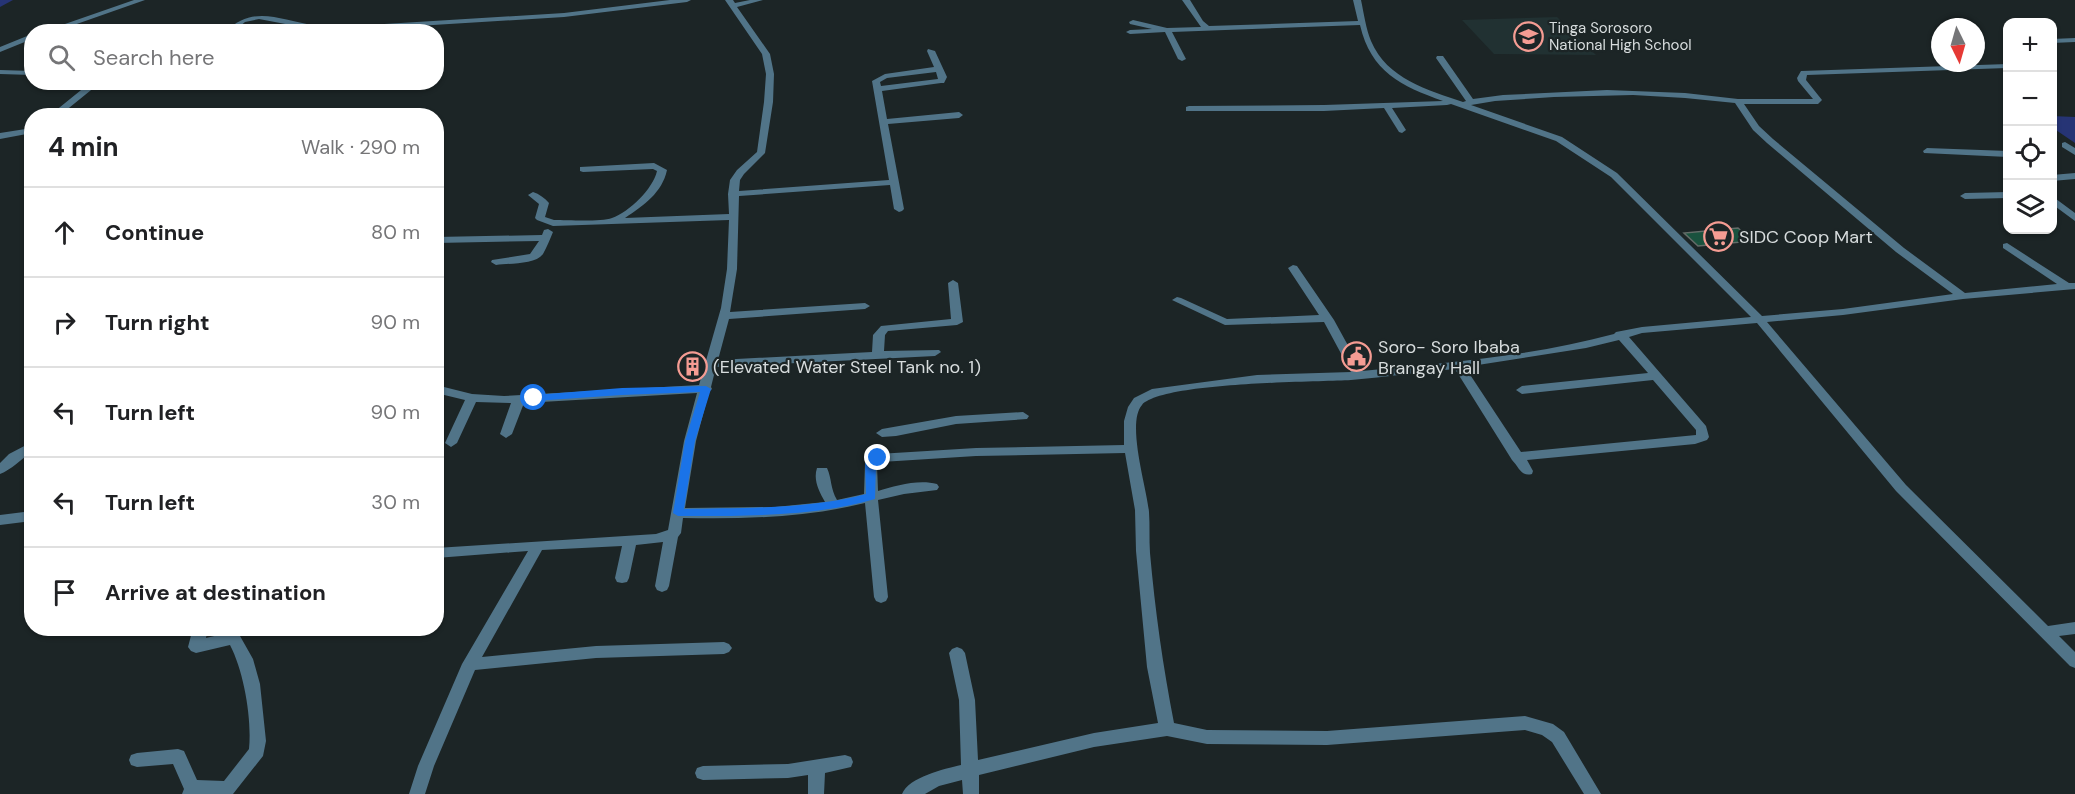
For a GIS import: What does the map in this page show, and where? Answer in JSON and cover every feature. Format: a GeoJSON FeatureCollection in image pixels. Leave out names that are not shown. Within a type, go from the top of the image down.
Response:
{"type":"FeatureCollection","features":[{"type":"Feature","properties":{"kind":"street"},"geometry":{"type":"LineString","coordinates":[[69,24],[141,0]]}},
{"type":"Feature","properties":{"kind":"street"},"geometry":{"type":"LineString","coordinates":[[417,24],[564,15],[687,0]]}},
{"type":"Feature","properties":{"kind":"street"},"geometry":{"type":"LineString","coordinates":[[730,3],[759,0]]}},
{"type":"Feature","properties":{"kind":"street"},"geometry":{"type":"LineString","coordinates":[[1186,0],[1200,22],[1208,28]]}},
{"type":"Feature","properties":{"kind":"street"},"geometry":{"type":"LineString","coordinates":[[1357,0],[1367,41],[1379,62],[1399,80],[1559,139],[1614,175],[1759,319],[1901,488],[2075,662]]}},
{"type":"Feature","properties":{"kind":"street"},"geometry":{"type":"LineString","coordinates":[[444,552],[656,539],[674,533],[690,441],[724,316],[732,269],[735,180],[761,153],[770,71],[770,61],[766,53],[749,26],[730,3]]}},
{"type":"Feature","properties":{"kind":"street"},"geometry":{"type":"LineString","coordinates":[[238,24],[251,17],[271,18],[299,24]]}},
{"type":"Feature","properties":{"kind":"street"},"geometry":{"type":"LineString","coordinates":[[1133,22],[1167,30],[1182,59]]}},
{"type":"Feature","properties":{"kind":"street"},"geometry":{"type":"LineString","coordinates":[[1130,32],[1363,23]]}},
{"type":"Feature","properties":{"kind":"street"},"geometry":{"type":"LineString","coordinates":[[0,50],[24,40]]}},
{"type":"Feature","properties":{"kind":"street"},"geometry":{"type":"LineString","coordinates":[[2057,41],[2075,40]]}},
{"type":"Feature","properties":{"kind":"street"},"geometry":{"type":"LineString","coordinates":[[899,209],[876,81],[885,76],[939,69],[931,51]]}},
{"type":"Feature","properties":{"kind":"street"},"geometry":{"type":"LineString","coordinates":[[1440,58],[1463,103]]}},
{"type":"Feature","properties":{"kind":"street"},"geometry":{"type":"LineString","coordinates":[[1189,109],[1463,103],[1543,95],[1626,92],[1738,101],[1815,102],[1818,100],[1802,81],[1804,73],[2003,66]]}},
{"type":"Feature","properties":{"kind":"street"},"geometry":{"type":"LineString","coordinates":[[0,72],[24,73]]}},
{"type":"Feature","properties":{"kind":"street"},"geometry":{"type":"LineString","coordinates":[[63,108],[87,90]]}},
{"type":"Feature","properties":{"kind":"street"},"geometry":{"type":"LineString","coordinates":[[1738,101],[1756,128],[1770,141],[1900,250],[1963,296]]}},
{"type":"Feature","properties":{"kind":"street"},"geometry":{"type":"LineString","coordinates":[[1386,105],[1402,130]]}},
{"type":"Feature","properties":{"kind":"street"},"geometry":{"type":"LineString","coordinates":[[884,122],[959,115]]}},
{"type":"Feature","properties":{"kind":"street"},"geometry":{"type":"LineString","coordinates":[[0,136],[24,132]]}},
{"type":"Feature","properties":{"kind":"street"},"geometry":{"type":"LineString","coordinates":[[2065,146],[2075,152]]}},
{"type":"Feature","properties":{"kind":"street"},"geometry":{"type":"LineString","coordinates":[[1927,151],[2003,154]]}},
{"type":"Feature","properties":{"kind":"street"},"geometry":{"type":"LineString","coordinates":[[583,169],[654,166],[662,170],[656,186],[640,204],[614,220]]}},
{"type":"Feature","properties":{"kind":"street"},"geometry":{"type":"LineString","coordinates":[[2057,178],[2075,176]]}},
{"type":"Feature","properties":{"kind":"street"},"geometry":{"type":"LineString","coordinates":[[733,194],[895,182]]}},
{"type":"Feature","properties":{"kind":"street"},"geometry":{"type":"LineString","coordinates":[[533,195],[544,203],[540,218],[553,223],[733,217]]}},
{"type":"Feature","properties":{"kind":"street"},"geometry":{"type":"LineString","coordinates":[[1965,196],[2003,195]]}},
{"type":"Feature","properties":{"kind":"street"},"geometry":{"type":"LineString","coordinates":[[2057,203],[2075,218]]}},
{"type":"Feature","properties":{"kind":"street"},"geometry":{"type":"LineString","coordinates":[[496,262],[533,257],[538,253],[553,223]]}},
{"type":"Feature","properties":{"kind":"street"},"geometry":{"type":"LineString","coordinates":[[444,240],[546,238]]}},
{"type":"Feature","properties":{"kind":"street"},"geometry":{"type":"LineString","coordinates":[[2007,246],[2070,286]]}},
{"type":"Feature","properties":{"kind":"street"},"geometry":{"type":"LineString","coordinates":[[1293,268],[1329,320],[1358,375]]}},
{"type":"Feature","properties":{"kind":"street"},"geometry":{"type":"LineString","coordinates":[[879,355],[879,335],[885,328],[957,322],[953,284]]}},
{"type":"Feature","properties":{"kind":"street"},"geometry":{"type":"LineString","coordinates":[[1167,729],[1155,667],[1143,551],[1142,510],[1131,449],[1130,414],[1134,404],[1145,395],[1257,379],[1358,375],[1458,365],[1586,345],[1620,334],[1698,323],[1865,310],[1963,296],[2070,286]]}},
{"type":"Feature","properties":{"kind":"street"},"geometry":{"type":"LineString","coordinates":[[1177,300],[1225,322],[1320,318],[1329,320]]}},
{"type":"Feature","properties":{"kind":"street"},"geometry":{"type":"LineString","coordinates":[[724,316],[865,306]]}},
{"type":"Feature","properties":{"kind":"street"},"geometry":{"type":"LineString","coordinates":[[1517,457],[1695,440],[1703,437],[1701,429],[1620,334]]}},
{"type":"Feature","properties":{"kind":"street"},"geometry":{"type":"LineString","coordinates":[[712,364],[935,352]]}},
{"type":"Feature","properties":{"kind":"street"},"geometry":{"type":"LineString","coordinates":[[1458,365],[1527,471]]}},
{"type":"Feature","properties":{"kind":"street"},"geometry":{"type":"LineString","coordinates":[[1522,390],[1657,376]]}},
{"type":"Feature","properties":{"kind":"street"},"geometry":{"type":"LineString","coordinates":[[444,391],[472,398],[519,399],[706,389]]}},
{"type":"Feature","properties":{"kind":"street"},"geometry":{"type":"LineString","coordinates":[[451,443],[472,398]]}},
{"type":"Feature","properties":{"kind":"street"},"geometry":{"type":"LineString","coordinates":[[506,434],[519,399]]}},
{"type":"Feature","properties":{"kind":"street"},"geometry":{"type":"LineString","coordinates":[[882,433],[956,420],[1023,416]]}},
{"type":"Feature","properties":{"kind":"street"},"geometry":{"type":"LineString","coordinates":[[881,597],[871,496],[871,463],[878,458],[976,452],[1131,449]]}},
{"type":"Feature","properties":{"kind":"street"},"geometry":{"type":"LineString","coordinates":[[0,470],[24,451]]}},
{"type":"Feature","properties":{"kind":"street"},"geometry":{"type":"LineString","coordinates":[[822,471],[824,489],[833,505]]}},
{"type":"Feature","properties":{"kind":"street"},"geometry":{"type":"LineString","coordinates":[[678,513],[733,512],[833,505],[904,489],[932,487]]}},
{"type":"Feature","properties":{"kind":"street"},"geometry":{"type":"LineString","coordinates":[[0,520],[24,517]]}},
{"type":"Feature","properties":{"kind":"street"},"geometry":{"type":"LineString","coordinates":[[662,586],[670,535]]}},
{"type":"Feature","properties":{"kind":"street"},"geometry":{"type":"LineString","coordinates":[[622,578],[630,540]]}},
{"type":"Feature","properties":{"kind":"street"},"geometry":{"type":"LineString","coordinates":[[417,794],[426,766],[470,664],[538,545]]}},
{"type":"Feature","properties":{"kind":"street"},"geometry":{"type":"LineString","coordinates":[[2045,632],[2075,628]]}},
{"type":"Feature","properties":{"kind":"street"},"geometry":{"type":"LineString","coordinates":[[137,760],[177,756],[191,792],[197,786],[219,790],[229,788],[257,751],[252,684],[245,658],[235,640],[226,639],[196,647],[199,636]]}},
{"type":"Feature","properties":{"kind":"street"},"geometry":{"type":"LineString","coordinates":[[470,664],[596,652],[724,648]]}},
{"type":"Feature","properties":{"kind":"street"},"geometry":{"type":"LineString","coordinates":[[957,653],[967,700],[971,794]]}},
{"type":"Feature","properties":{"kind":"street"},"geometry":{"type":"LineString","coordinates":[[910,794],[935,779],[1094,740],[1167,729],[1207,737],[1327,738],[1525,723],[1547,729],[1558,737],[1593,794]]}},
{"type":"Feature","properties":{"kind":"street"},"geometry":{"type":"LineString","coordinates":[[703,773],[788,771],[845,762]]}},
{"type":"Feature","properties":{"kind":"street"},"geometry":{"type":"LineString","coordinates":[[816,794],[817,767]]}},
{"type":"Feature","properties":{"kind":"shaded area","name":"Tinga Sorosoro National High School"},"geometry":{"type":"Polygon","coordinates":[[[1557,17],[1596,55],[1494,54],[1462,20],[1557,17]]]}},
{"type":"Feature","properties":{"kind":"water"},"geometry":{"type":"Polygon","coordinates":[[[2057,116],[2075,117],[2075,143],[2057,131],[2057,116]]]}},
{"type":"Feature","properties":{"kind":"building","name":"SIDC Coop Mart"},"geometry":{"type":"Polygon","coordinates":[[[1738,228],[1753,241],[1698,246],[1684,233],[1738,228]]]}},
{"type":"Feature","properties":{"kind":"waterway"},"geometry":{"type":"LineString","coordinates":[[0,3],[6,0]]}},
{"type":"Feature","properties":{"kind":"place","name":"Tinga Sorosoro National High School"},"geometry":{"type":"Point","coordinates":[1528,37]}},
{"type":"Feature","properties":{"kind":"place","name":"SIDC Coop Mart"},"geometry":{"type":"Point","coordinates":[1718,237]}},
{"type":"Feature","properties":{"kind":"place","name":"Soro- Soro Ibaba Brangay Hall"},"geometry":{"type":"Point","coordinates":[1357,357]}},
{"type":"Feature","properties":{"kind":"place","name":"(Elevated Water Steel Tank no. 1)"},"geometry":{"type":"Point","coordinates":[692,367]}},
{"type":"Feature","properties":{"kind":"route"},"geometry":{"type":"LineString","coordinates":[[534,398],[706,389],[690,441],[680,490],[678,513],[733,512],[844,504],[871,496],[871,461],[878,458]]}}]}
